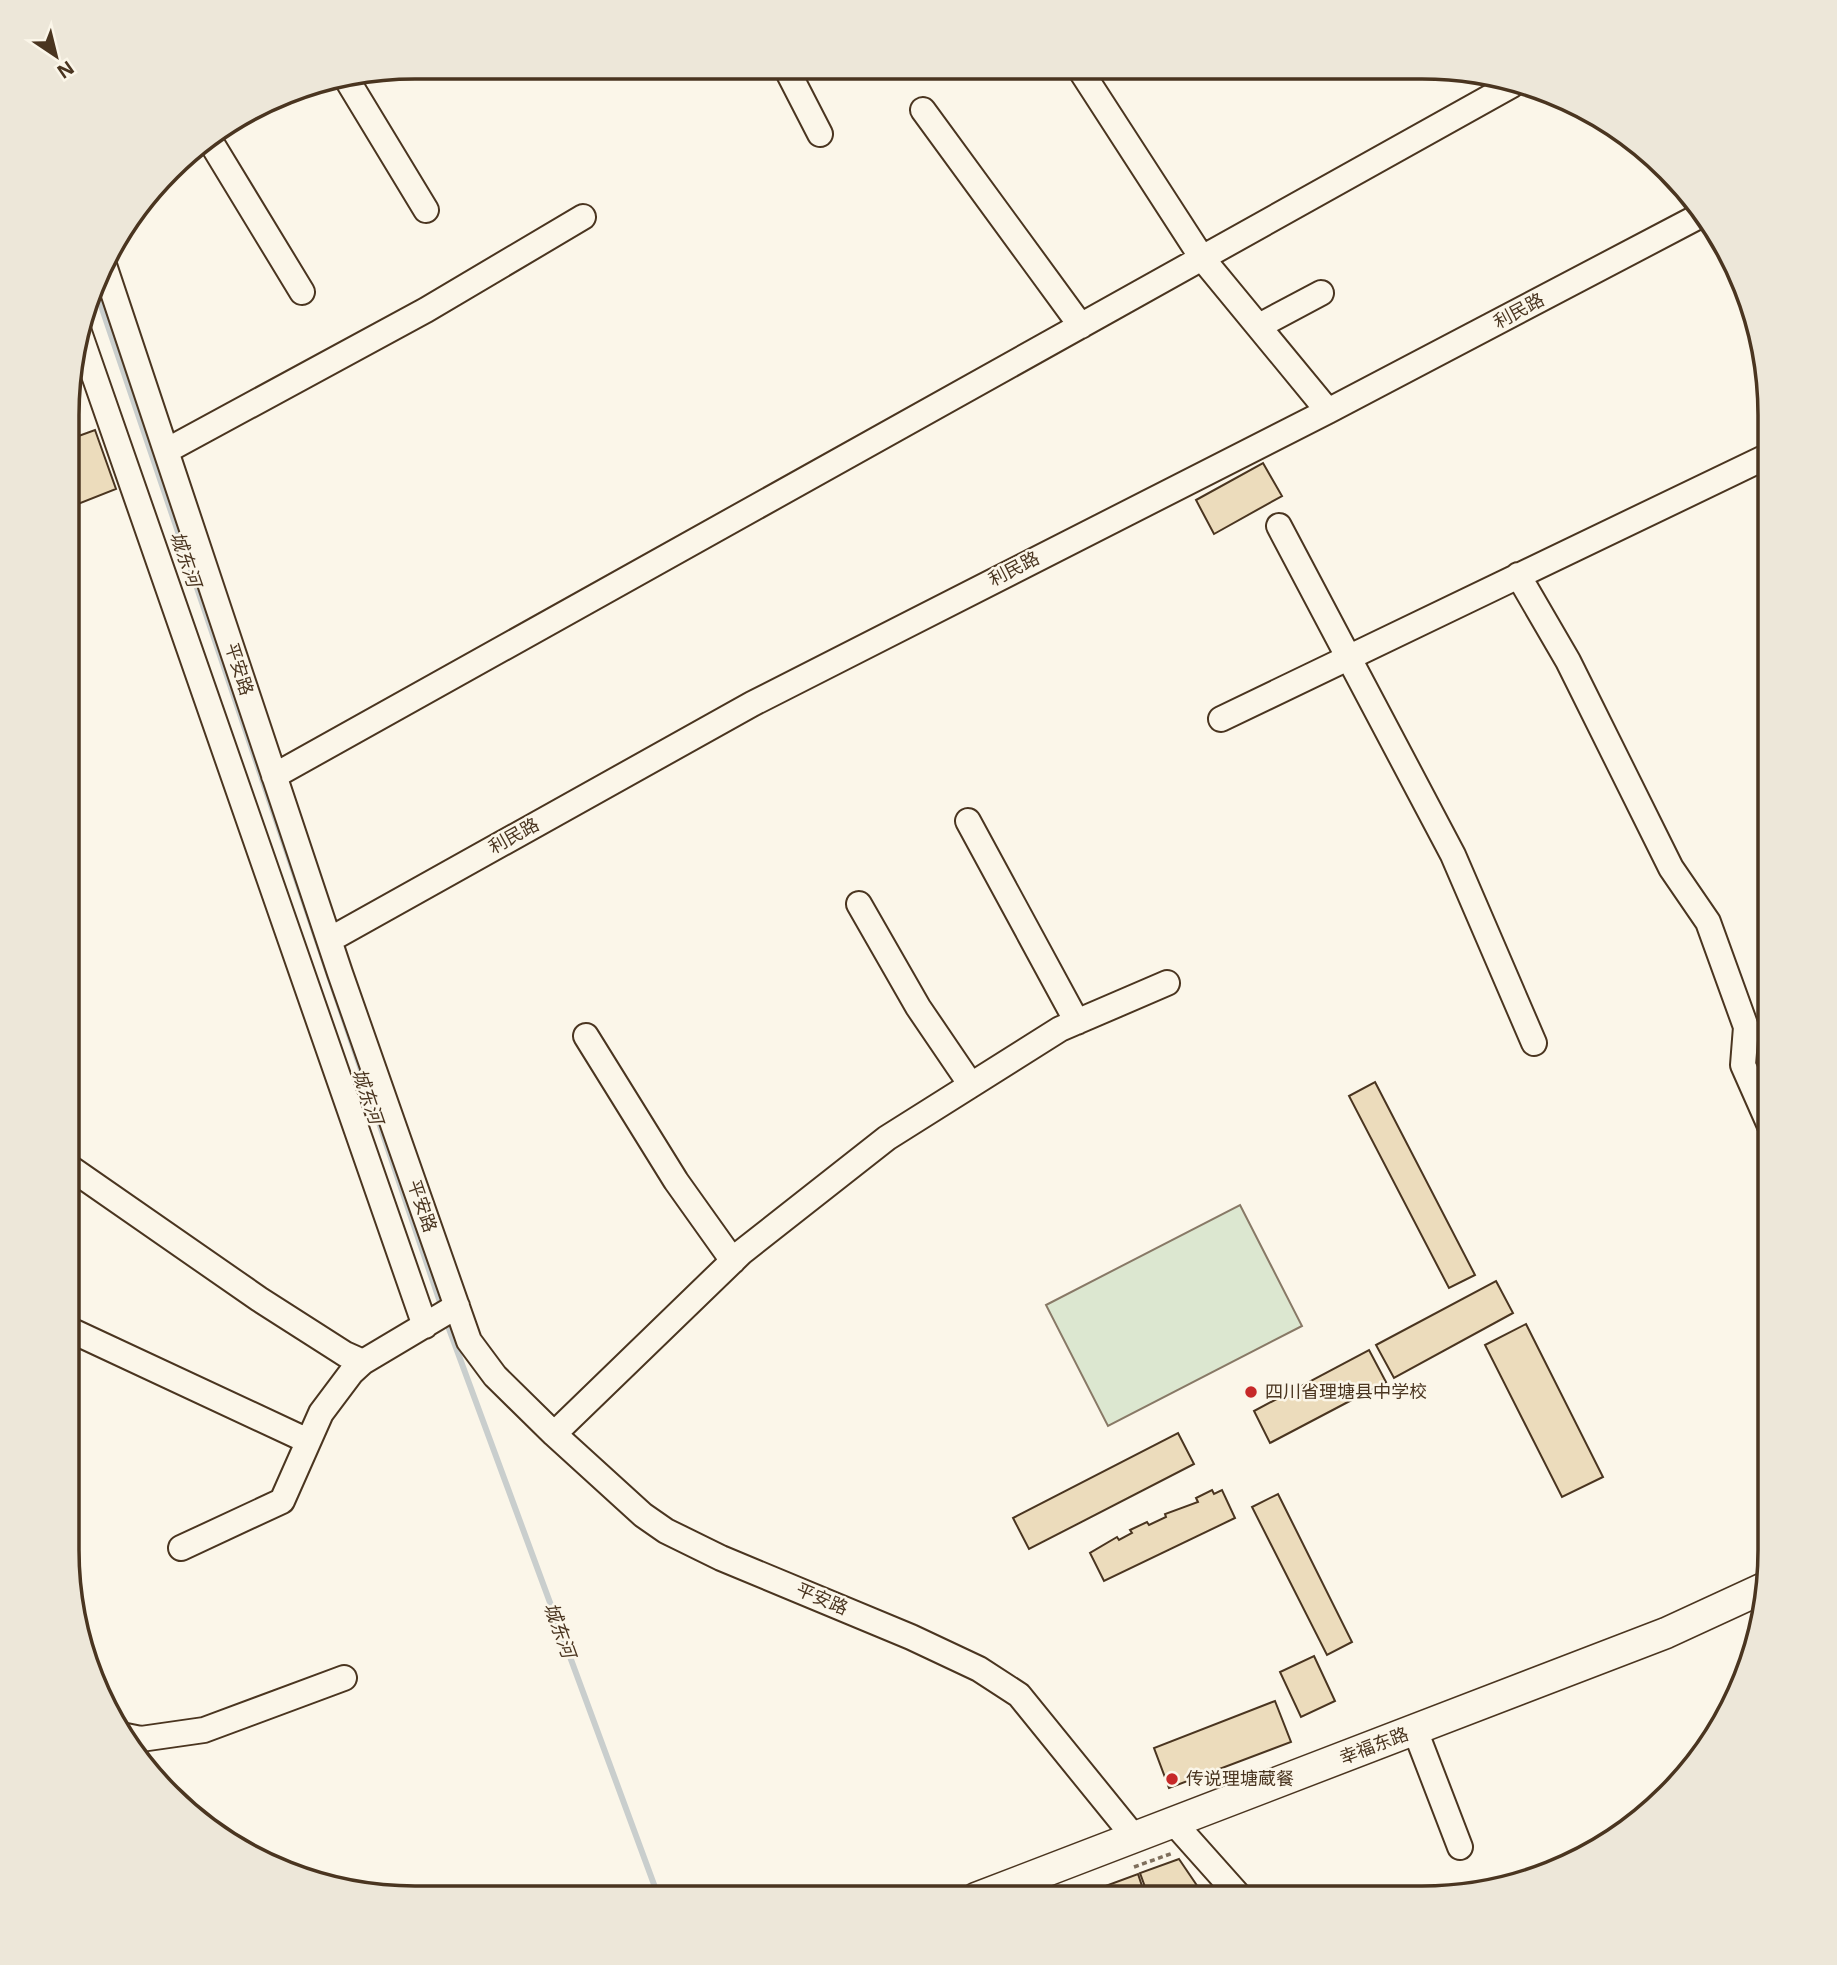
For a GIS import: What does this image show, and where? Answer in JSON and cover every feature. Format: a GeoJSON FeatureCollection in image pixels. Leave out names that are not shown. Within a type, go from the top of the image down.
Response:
{"type":"FeatureCollection","features":[{"type":"Feature","properties":{"kind":"main road","name":"幸福东路"},"geometry":{"type":"LineString","coordinates":[[1008,1886],[1175,1824],[1666,1633],[1755,1592]]}},
{"type":"Feature","properties":{"kind":"street"},"geometry":{"type":"LineString","coordinates":[[792,79],[820,134]]}},
{"type":"Feature","properties":{"kind":"street"},"geometry":{"type":"LineString","coordinates":[[1086,79],[1202,258],[1328,411]]}},
{"type":"Feature","properties":{"kind":"street"},"geometry":{"type":"LineString","coordinates":[[350,85],[426,211]]}},
{"type":"Feature","properties":{"kind":"street"},"geometry":{"type":"LineString","coordinates":[[274,776],[1506,89]]}},
{"type":"Feature","properties":{"kind":"street"},"geometry":{"type":"LineString","coordinates":[[923,110],[1080,326]]}},
{"type":"Feature","properties":{"kind":"street"},"geometry":{"type":"LineString","coordinates":[[213,146],[302,292]]}},
{"type":"Feature","properties":{"kind":"street"},"geometry":{"type":"LineString","coordinates":[[166,451],[426,310],[583,217]]}},
{"type":"Feature","properties":{"kind":"street","name":"利民路"},"geometry":{"type":"LineString","coordinates":[[331,939],[763,697],[1328,411],[1695,218]]}},
{"type":"Feature","properties":{"kind":"street","name":"平安路"},"geometry":{"type":"LineString","coordinates":[[108,277],[331,939],[443,1314],[495,1376],[643,1515],[691,1545],[911,1637],[1005,1685],[1030,1705],[1135,1838]]}},
{"type":"Feature","properties":{"kind":"street"},"geometry":{"type":"LineString","coordinates":[[1259,326],[1321,293]]}},
{"type":"Feature","properties":{"kind":"street"},"geometry":{"type":"LineString","coordinates":[[85,349],[443,1314],[363,1362],[337,1390],[307,1441],[282,1502],[181,1548]]}},
{"type":"Feature","properties":{"kind":"street"},"geometry":{"type":"LineString","coordinates":[[1220,719],[1758,461]]}},
{"type":"Feature","properties":{"kind":"street"},"geometry":{"type":"LineString","coordinates":[[1279,526],[1453,855],[1534,1044]]}},
{"type":"Feature","properties":{"kind":"street"},"geometry":{"type":"LineString","coordinates":[[1518,575],[1568,661],[1671,868],[1709,922],[1746,1027],[1743,1065],[1758,1099]]}},
{"type":"Feature","properties":{"kind":"street"},"geometry":{"type":"LineString","coordinates":[[968,821],[1077,1022]]}},
{"type":"Feature","properties":{"kind":"street"},"geometry":{"type":"LineString","coordinates":[[859,904],[918,1007],[971,1085]]}},
{"type":"Feature","properties":{"kind":"street"},"geometry":{"type":"LineString","coordinates":[[554,1434],[733,1261],[887,1138],[1077,1022],[1167,983]]}},
{"type":"Feature","properties":{"kind":"street"},"geometry":{"type":"LineString","coordinates":[[586,1036],[676,1181],[733,1261]]}},
{"type":"Feature","properties":{"kind":"street"},"geometry":{"type":"LineString","coordinates":[[79,1174],[260,1299],[345,1354],[363,1362]]}},
{"type":"Feature","properties":{"kind":"street"},"geometry":{"type":"LineString","coordinates":[[79,1334],[307,1441]]}},
{"type":"Feature","properties":{"kind":"street"},"geometry":{"type":"LineString","coordinates":[[136,1738],[204,1730],[344,1678]]}},
{"type":"Feature","properties":{"kind":"street"},"geometry":{"type":"LineString","coordinates":[[1415,1730],[1460,1847]]}},
{"type":"Feature","properties":{"kind":"street"},"geometry":{"type":"LineString","coordinates":[[1175,1824],[1230,1886]]}},
{"type":"Feature","properties":{"kind":"green space"},"geometry":{"type":"Polygon","coordinates":[[[1240,1205],[1302,1326],[1108,1426],[1046,1305],[1240,1205]]]}},
{"type":"Feature","properties":{"kind":"building"},"geometry":{"type":"Polygon","coordinates":[[[95,430],[116,489],[79,504],[79,436],[95,430]]]}},
{"type":"Feature","properties":{"kind":"building"},"geometry":{"type":"Polygon","coordinates":[[[1263,463],[1282,496],[1214,534],[1196,500],[1263,463]]]}},
{"type":"Feature","properties":{"kind":"building"},"geometry":{"type":"Polygon","coordinates":[[[1375,1082],[1475,1275],[1449,1288],[1349,1096],[1375,1082]]]}},
{"type":"Feature","properties":{"kind":"building"},"geometry":{"type":"Polygon","coordinates":[[[1496,1281],[1513,1313],[1394,1378],[1376,1345],[1496,1281]]]}},
{"type":"Feature","properties":{"kind":"building"},"geometry":{"type":"Polygon","coordinates":[[[1526,1324],[1603,1477],[1562,1497],[1485,1345],[1526,1324]]]}},
{"type":"Feature","properties":{"kind":"building"},"geometry":{"type":"Polygon","coordinates":[[[1369,1350],[1386,1382],[1270,1443],[1254,1411],[1369,1350]]]}},
{"type":"Feature","properties":{"kind":"building"},"geometry":{"type":"Polygon","coordinates":[[[1178,1433],[1194,1464],[1029,1549],[1013,1518],[1178,1433]]]}},
{"type":"Feature","properties":{"kind":"building"},"geometry":{"type":"Polygon","coordinates":[[[1212,1490],[1214,1494],[1222,1490],[1235,1518],[1104,1581],[1090,1553],[1117,1537],[1119,1540],[1132,1533],[1130,1530],[1147,1522],[1149,1525],[1166,1517],[1165,1514],[1198,1502],[1196,1498],[1212,1490]]]}},
{"type":"Feature","properties":{"kind":"building"},"geometry":{"type":"Polygon","coordinates":[[[1278,1494],[1352,1642],[1327,1655],[1252,1507],[1278,1494]]]}},
{"type":"Feature","properties":{"kind":"building"},"geometry":{"type":"Polygon","coordinates":[[[1314,1656],[1335,1701],[1301,1717],[1280,1672],[1314,1656]]]}},
{"type":"Feature","properties":{"kind":"building"},"geometry":{"type":"Polygon","coordinates":[[[1275,1701],[1291,1742],[1169,1788],[1154,1748],[1275,1701]]]}},
{"type":"Feature","properties":{"kind":"building"},"geometry":{"type":"Polygon","coordinates":[[[1179,1859],[1197,1886],[1145,1886],[1140,1873],[1179,1859]]]}},
{"type":"Feature","properties":{"kind":"building"},"geometry":{"type":"Polygon","coordinates":[[[1138,1874],[1142,1886],[1106,1886],[1138,1874]]]}},
{"type":"Feature","properties":{"kind":"waterway","name":"城东河"},"geometry":{"type":"LineString","coordinates":[[99,300],[442,1308]]}},
{"type":"Feature","properties":{"kind":"waterway","name":"城东河"},"geometry":{"type":"LineString","coordinates":[[445,1318],[655,1886]]}},
{"type":"Feature","properties":{"kind":"place","name":"四川省理塘县中学校"},"geometry":{"type":"Point","coordinates":[1251,1392]}},
{"type":"Feature","properties":{"kind":"place","name":"传说理塘蔵餐"},"geometry":{"type":"Point","coordinates":[1172,1779]}}]}
